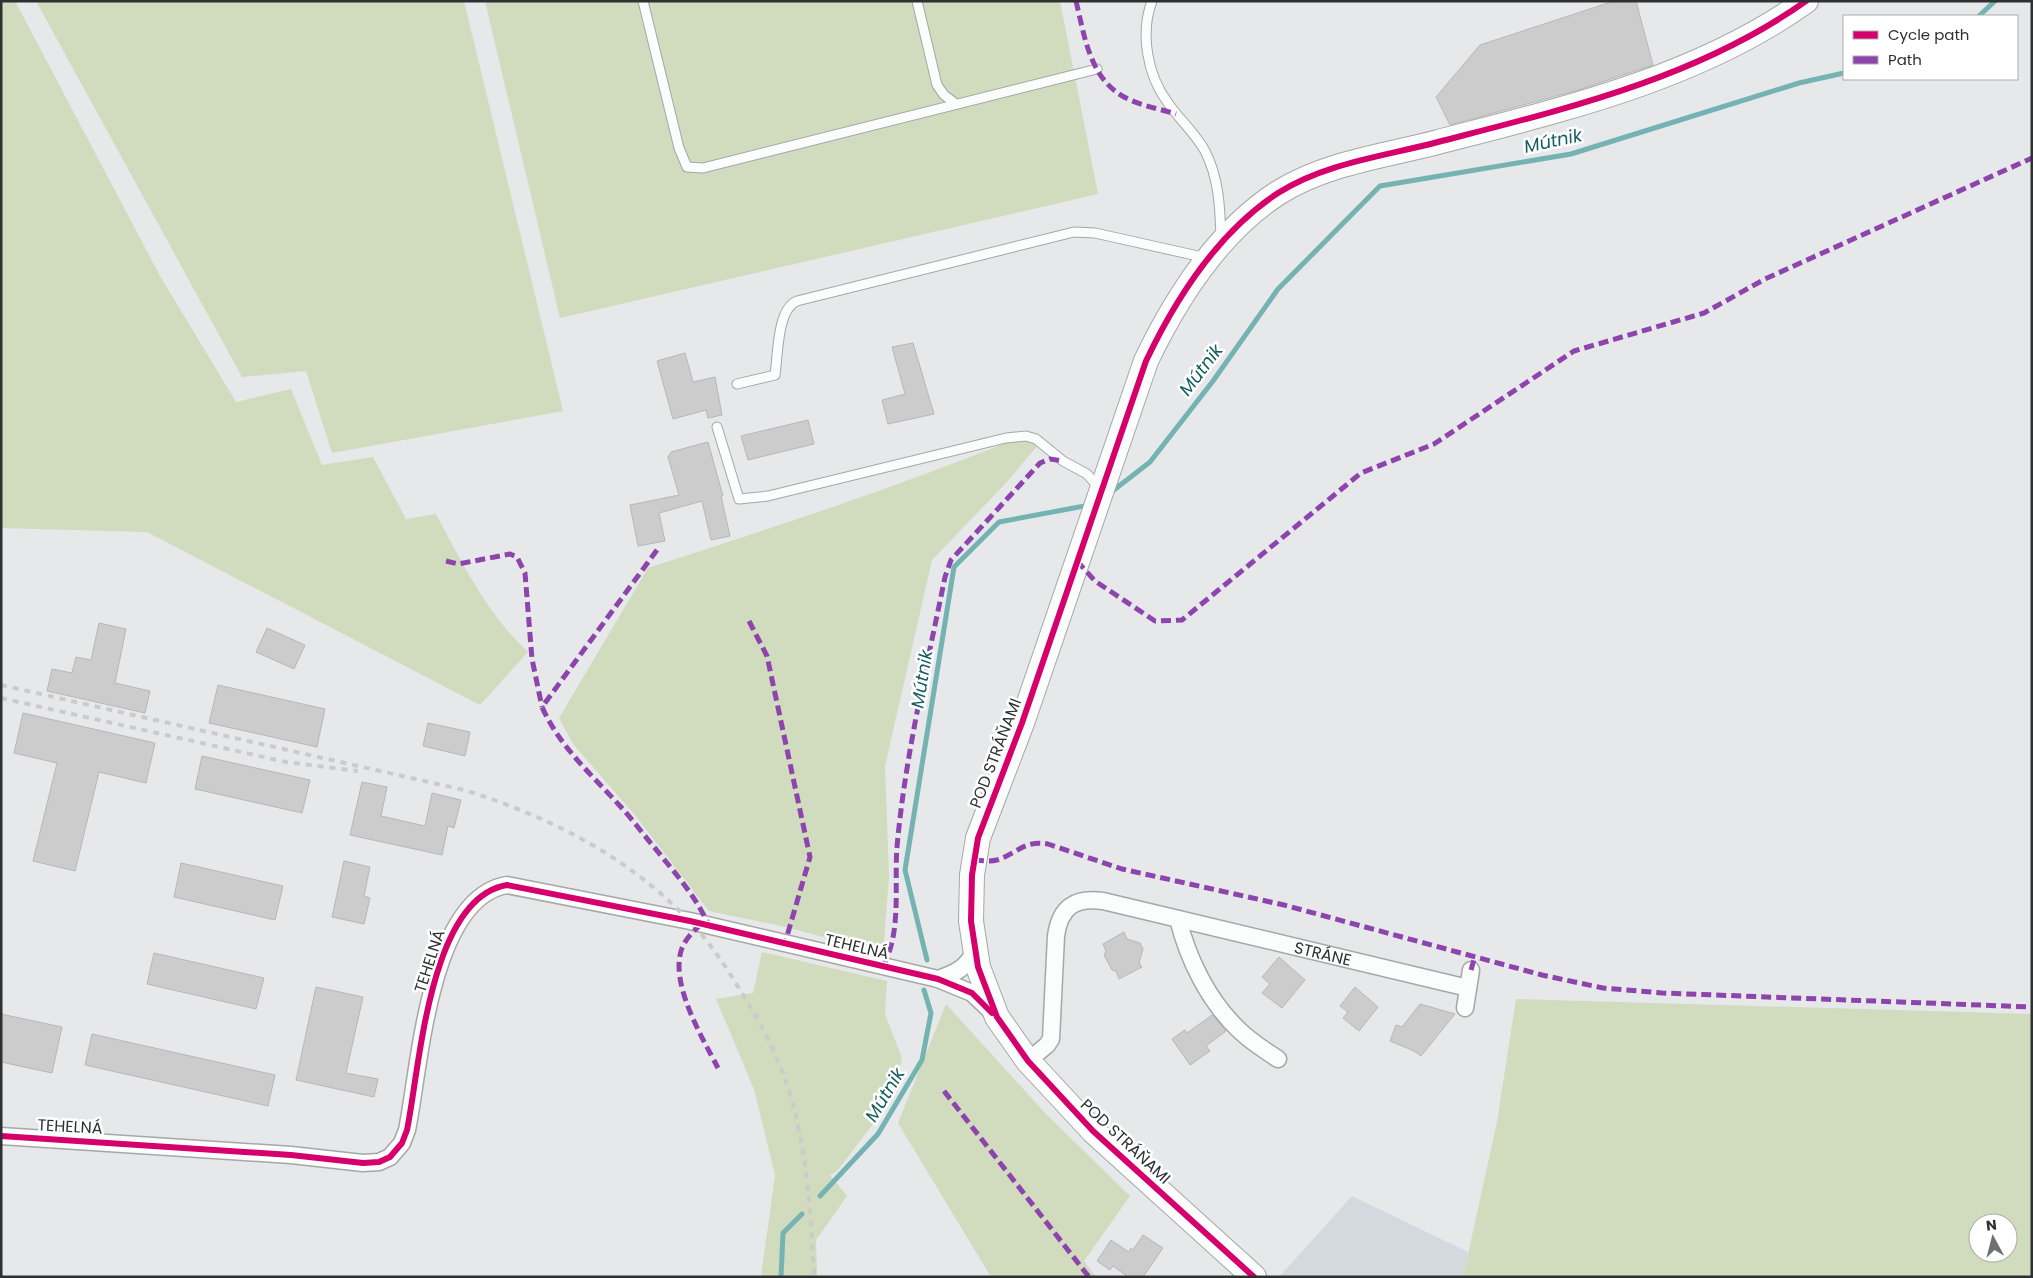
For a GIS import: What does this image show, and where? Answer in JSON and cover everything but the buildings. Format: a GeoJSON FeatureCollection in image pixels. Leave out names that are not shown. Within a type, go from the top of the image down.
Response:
{"type":"FeatureCollection","features":[{"type":"Feature","properties":{"kind":"street","name":"POD STRÁŇAMI"},"geometry":{"type":"LineString","coordinates":[[1254,1277],[1094,1131],[1028,1061],[997,1017],[978,967],[975,951],[970,893],[978,838],[1041,668],[1146,361],[1172,313],[1216,251],[1242,221],[1278,193],[1322,172],[1555,110],[1678,70],[1741,42],[1806,1]]}},
{"type":"Feature","properties":{"kind":"street","name":"TEHELNÁ"},"geometry":{"type":"LineString","coordinates":[[1,1136],[291,1155],[363,1163],[385,1160],[399,1148],[407,1130],[430,1001],[447,943],[456,924],[474,900],[483,893],[507,885],[690,921],[938,979],[972,993],[997,1017]]}},
{"type":"Feature","properties":{"kind":"street","name":"STRÁNE"},"geometry":{"type":"LineString","coordinates":[[1028,1061],[1047,1045],[1051,1038],[1056,936],[1062,913],[1079,902],[1094,900],[1468,988]]}},
{"type":"Feature","properties":{"kind":"street"},"geometry":{"type":"LineString","coordinates":[[1178,919],[1190,957],[1224,1013],[1239,1030],[1278,1059]]}},
{"type":"Feature","properties":{"kind":"street"},"geometry":{"type":"LineString","coordinates":[[938,979],[955,974],[968,964],[975,951]]}},
{"type":"Feature","properties":{"kind":"street"},"geometry":{"type":"LineString","coordinates":[[1465,1008],[1471,970]]}},
{"type":"Feature","properties":{"kind":"lane"},"geometry":{"type":"LineString","coordinates":[[643,1],[679,148],[687,167],[703,168],[1097,69]]}},
{"type":"Feature","properties":{"kind":"lane"},"geometry":{"type":"LineString","coordinates":[[917,1],[936,85],[944,95],[956,104]]}},
{"type":"Feature","properties":{"kind":"lane"},"geometry":{"type":"LineString","coordinates":[[737,384],[775,375],[783,316],[791,303],[797,301],[1074,232],[1095,233],[1216,251],[1219,193],[1205,151],[1166,101],[1154,79],[1147,40],[1146,17],[1152,1]]}},
{"type":"Feature","properties":{"kind":"lane"},"geometry":{"type":"LineString","coordinates":[[717,427],[739,499],[768,496],[1006,438],[1026,436],[1036,439],[1063,461],[1088,474],[1099,495]]}},
{"type":"Feature","properties":{"kind":"shaded area"},"geometry":{"type":"Polygon","coordinates":[[[1352,1196],[1468,1252],[1463,1277],[1279,1277],[1352,1196]]]}},
{"type":"Feature","properties":{"kind":"green space"},"geometry":{"type":"Polygon","coordinates":[[[1,1],[15,1],[160,276],[236,402],[291,389],[322,465],[373,457],[406,519],[436,514],[488,605],[513,637],[528,652],[480,705],[147,532],[1,528],[1,1]]]}},
{"type":"Feature","properties":{"kind":"green space"},"geometry":{"type":"Polygon","coordinates":[[[36,1],[464,1],[563,411],[332,453],[306,371],[242,377],[36,1]]]}},
{"type":"Feature","properties":{"kind":"green space"},"geometry":{"type":"Polygon","coordinates":[[[485,1],[1060,1],[1098,194],[560,318],[485,1]]]}},
{"type":"Feature","properties":{"kind":"green space"},"geometry":{"type":"Polygon","coordinates":[[[1016,439],[1029,441],[1037,446],[1006,483],[932,560],[885,766],[889,877],[883,953],[790,928],[709,911],[634,814],[573,744],[559,718],[648,568],[879,491],[1016,439]]]}},
{"type":"Feature","properties":{"kind":"green space"},"geometry":{"type":"Polygon","coordinates":[[[762,952],[887,981],[885,1014],[902,1058],[898,1077],[883,1111],[837,1171],[830,1175],[847,1196],[816,1240],[817,1277],[761,1277],[775,1175],[754,1089],[716,999],[753,993],[762,952]]]}},
{"type":"Feature","properties":{"kind":"green space"},"geometry":{"type":"Polygon","coordinates":[[[1516,999],[2032,1014],[2032,1277],[1463,1277],[1497,1122],[1516,999]]]}},
{"type":"Feature","properties":{"kind":"green space"},"geometry":{"type":"Polygon","coordinates":[[[946,1004],[1046,1114],[1130,1196],[1084,1261],[1096,1277],[991,1277],[898,1123],[946,1004]]]}},
{"type":"Feature","properties":{"kind":"waterway","name":"Mútnik"},"geometry":{"type":"LineString","coordinates":[[1980,15],[1995,1]]}},
{"type":"Feature","properties":{"kind":"waterway","name":"Mútnik"},"geometry":{"type":"LineString","coordinates":[[1110,493],[1150,462],[1213,381],[1278,289],[1380,186],[1571,154],[1799,83],[1843,73]]}},
{"type":"Feature","properties":{"kind":"waterway","name":"Mútnik"},"geometry":{"type":"LineString","coordinates":[[927,960],[905,870],[954,567],[999,522],[1090,505]]}},
{"type":"Feature","properties":{"kind":"waterway","name":"Mútnik"},"geometry":{"type":"LineString","coordinates":[[820,1196],[878,1134],[922,1060],[931,1013],[924,990]]}},
{"type":"Feature","properties":{"kind":"waterway","name":"Mútnik"},"geometry":{"type":"LineString","coordinates":[[781,1277],[783,1233],[802,1214]]}},
{"type":"Feature","properties":{"kind":"railway"},"geometry":{"type":"LineString","coordinates":[[1,685],[464,790],[495,800],[557,826],[586,841],[641,878],[667,899],[713,949],[752,1010],[778,1061],[792,1101],[802,1144],[810,1210],[814,1277]]}},
{"type":"Feature","properties":{"kind":"railway"},"geometry":{"type":"LineString","coordinates":[[1,698],[286,762],[358,771]]}},
{"type":"Feature","properties":{"kind":"marked path"},"geometry":{"type":"LineString","coordinates":[[1076,1],[1086,44],[1097,70],[1105,81],[1115,91],[1128,99],[1176,114]]}},
{"type":"Feature","properties":{"kind":"marked path"},"geometry":{"type":"LineString","coordinates":[[1077,561],[1095,581],[1155,621],[1182,620],[1361,473],[1434,444],[1574,351],[1704,313],[1765,279],[2032,158]]}},
{"type":"Feature","properties":{"kind":"marked path"},"geometry":{"type":"LineString","coordinates":[[883,966],[889,953],[895,923],[897,847],[905,779],[945,577],[951,560],[1040,463],[1050,459],[1063,461]]}},
{"type":"Feature","properties":{"kind":"marked path"},"geometry":{"type":"LineString","coordinates":[[657,550],[542,707],[567,747],[629,816],[684,885],[698,905],[709,926]]}},
{"type":"Feature","properties":{"kind":"marked path"},"geometry":{"type":"LineString","coordinates":[[446,561],[458,564],[510,554],[517,557],[525,573],[532,659],[542,707]]}},
{"type":"Feature","properties":{"kind":"marked path"},"geometry":{"type":"LineString","coordinates":[[749,621],[767,656],[810,857],[785,943]]}},
{"type":"Feature","properties":{"kind":"marked path"},"geometry":{"type":"LineString","coordinates":[[974,860],[997,860],[1027,845],[1048,844],[1122,869],[1284,905],[1542,975],[1603,988],[1662,993],[2032,1007]]}},
{"type":"Feature","properties":{"kind":"marked path"},"geometry":{"type":"LineString","coordinates":[[701,924],[688,938],[682,948],[679,962],[680,977],[683,993],[696,1026],[718,1068]]}},
{"type":"Feature","properties":{"kind":"marked path"},"geometry":{"type":"LineString","coordinates":[[1471,970],[1475,956]]}},
{"type":"Feature","properties":{"kind":"marked path"},"geometry":{"type":"LineString","coordinates":[[944,1091],[1089,1277]]}},
{"type":"Feature","properties":{"kind":"cycle path"},"geometry":{"type":"LineString","coordinates":[[1254,1277],[1093,1131],[1028,1061],[997,1017],[978,967],[971,921],[972,875],[978,838],[1022,723],[1146,361],[1185,290],[1218,247],[1256,209],[1296,183],[1335,167],[1534,117],[1629,88],[1676,71],[1721,51],[1764,28],[1806,1]]}},
{"type":"Feature","properties":{"kind":"cycle path"},"geometry":{"type":"LineString","coordinates":[[1,1136],[291,1155],[363,1163],[379,1162],[390,1157],[402,1143],[407,1130],[424,1028],[433,989],[445,952],[460,920],[481,897],[507,885],[690,921],[938,979],[972,993],[992,1013]]}}]}
